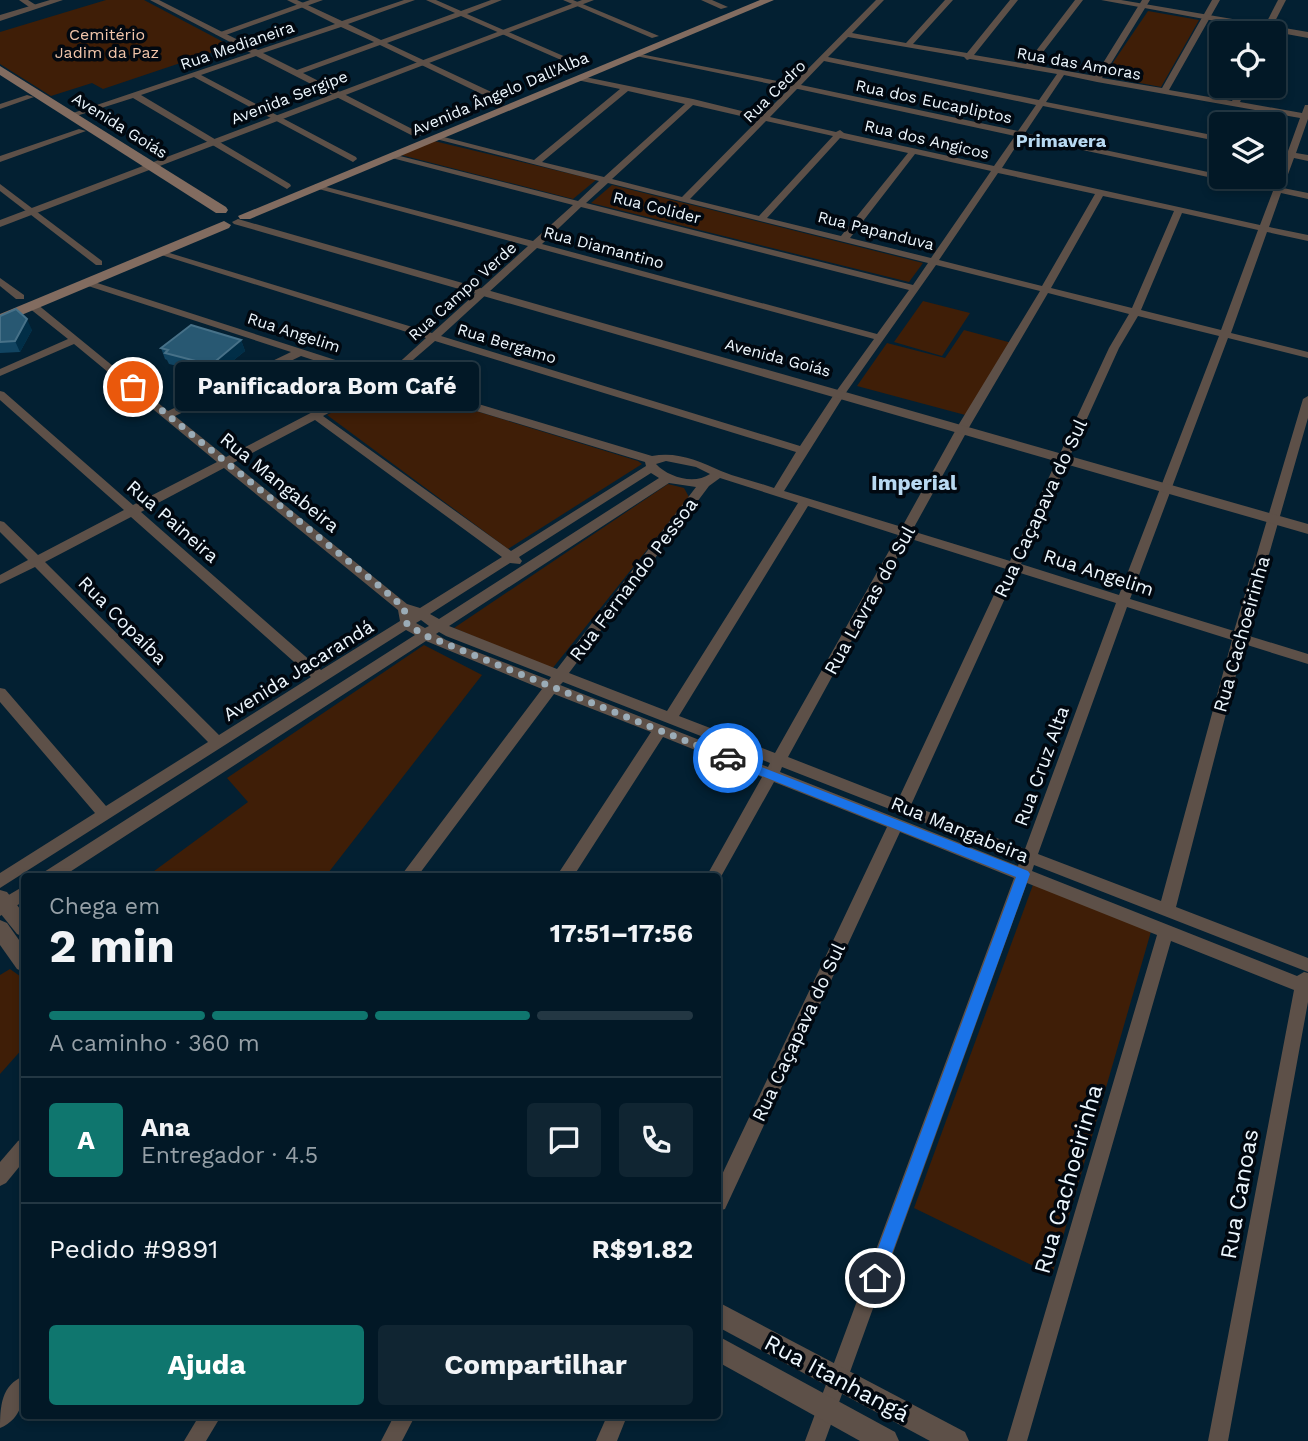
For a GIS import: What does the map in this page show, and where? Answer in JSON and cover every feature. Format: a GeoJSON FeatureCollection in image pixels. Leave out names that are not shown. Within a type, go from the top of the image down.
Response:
{"type":"FeatureCollection","features":[{"type":"Feature","properties":{"kind":"main road","name":"Avenida Ângelo Dall'Alba"},"geometry":{"type":"LineString","coordinates":[[0,305],[26,302],[88,283],[160,253],[287,186],[353,159],[390,152],[436,138],[622,49],[742,0]]}},
{"type":"Feature","properties":{"kind":"main road","name":"Avenida Ângelo Dall'Alba"},"geometry":{"type":"LineString","coordinates":[[0,319],[26,302],[99,264],[318,186],[390,152],[416,135],[499,99],[635,55],[769,0]]}},
{"type":"Feature","properties":{"kind":"main road"},"geometry":{"type":"LineString","coordinates":[[673,28],[682,29],[686,34]]}},
{"type":"Feature","properties":{"kind":"main road"},"geometry":{"type":"LineString","coordinates":[[622,49],[625,53],[635,55]]}},
{"type":"Feature","properties":{"kind":"main road","name":"Avenida Goiás"},"geometry":{"type":"LineString","coordinates":[[0,70],[73,116],[147,168]]}},
{"type":"Feature","properties":{"kind":"main road","name":"Avenida Goiás"},"geometry":{"type":"LineString","coordinates":[[0,78],[82,131],[228,217]]}},
{"type":"Feature","properties":{"kind":"street"},"geometry":{"type":"LineString","coordinates":[[23,0],[35,7]]}},
{"type":"Feature","properties":{"kind":"street"},"geometry":{"type":"LineString","coordinates":[[0,18],[59,0]]}},
{"type":"Feature","properties":{"kind":"street"},"geometry":{"type":"LineString","coordinates":[[153,0],[416,135]]}},
{"type":"Feature","properties":{"kind":"street"},"geometry":{"type":"LineString","coordinates":[[291,0],[499,99]]}},
{"type":"Feature","properties":{"kind":"street"},"geometry":{"type":"LineString","coordinates":[[219,34],[319,0]]}},
{"type":"Feature","properties":{"kind":"street","name":"Rua Medianeira"},"geometry":{"type":"LineString","coordinates":[[73,116],[411,0]]}},
{"type":"Feature","properties":{"kind":"street","name":"Rua dos Angicos"},"geometry":{"type":"LineString","coordinates":[[430,0],[580,71],[628,87],[1308,238]]}},
{"type":"Feature","properties":{"kind":"street"},"geometry":{"type":"LineString","coordinates":[[297,73],[498,0]]}},
{"type":"Feature","properties":{"kind":"street","name":"Avenida Sergipe"},"geometry":{"type":"LineString","coordinates":[[0,224],[504,33],[572,2],[590,0]]}},
{"type":"Feature","properties":{"kind":"street"},"geometry":{"type":"LineString","coordinates":[[705,0],[724,7]]}},
{"type":"Feature","properties":{"kind":"street","name":"Rua Cedro"},"geometry":{"type":"LineString","coordinates":[[685,199],[798,87],[880,0]]}},
{"type":"Feature","properties":{"kind":"street"},"geometry":{"type":"LineString","coordinates":[[906,46],[949,0]]}},
{"type":"Feature","properties":{"kind":"street"},"geometry":{"type":"LineString","coordinates":[[967,58],[1014,0]]}},
{"type":"Feature","properties":{"kind":"street"},"geometry":{"type":"LineString","coordinates":[[1027,68],[1079,0]]}},
{"type":"Feature","properties":{"kind":"street"},"geometry":{"type":"LineString","coordinates":[[1105,0],[1144,3],[1220,21]]}},
{"type":"Feature","properties":{"kind":"street"},"geometry":{"type":"LineString","coordinates":[[1164,92],[1216,0]]}},
{"type":"Feature","properties":{"kind":"street"},"geometry":{"type":"LineString","coordinates":[[1271,21],[1282,0]]}},
{"type":"Feature","properties":{"kind":"street"},"geometry":{"type":"LineString","coordinates":[[572,2],[655,36]]}},
{"type":"Feature","properties":{"kind":"street"},"geometry":{"type":"LineString","coordinates":[[1097,80],[1144,3]]}},
{"type":"Feature","properties":{"kind":"street"},"geometry":{"type":"LineString","coordinates":[[1286,33],[1308,35]]}},
{"type":"Feature","properties":{"kind":"street","name":"Rua das Amoras"},"geometry":{"type":"LineString","coordinates":[[846,34],[967,58],[1307,114]]}},
{"type":"Feature","properties":{"kind":"street","name":"Rua dos Eucapliptos"},"geometry":{"type":"LineString","coordinates":[[635,55],[798,87],[1308,196]]}},
{"type":"Feature","properties":{"kind":"street"},"geometry":{"type":"LineString","coordinates":[[824,60],[1209,137]]}},
{"type":"Feature","properties":{"kind":"street"},"geometry":{"type":"LineString","coordinates":[[194,74],[353,159]]}},
{"type":"Feature","properties":{"kind":"street"},"geometry":{"type":"LineString","coordinates":[[777,492],[842,390],[915,289],[1061,74]]}},
{"type":"Feature","properties":{"kind":"street"},"geometry":{"type":"LineString","coordinates":[[535,163],[628,87]]}},
{"type":"Feature","properties":{"kind":"street"},"geometry":{"type":"LineString","coordinates":[[134,95],[287,186]]}},
{"type":"Feature","properties":{"kind":"street"},"geometry":{"type":"LineString","coordinates":[[0,107],[30,97]]}},
{"type":"Feature","properties":{"kind":"street"},"geometry":{"type":"LineString","coordinates":[[1235,104],[1238,98]]}},
{"type":"Feature","properties":{"kind":"street","name":"Rua Campo Verde"},"geometry":{"type":"LineString","coordinates":[[0,580],[383,379],[436,337],[694,101]]}},
{"type":"Feature","properties":{"kind":"street","name":"Rua Cruz Alta"},"geometry":{"type":"LineString","coordinates":[[815,1441],[1166,484],[1226,334],[1262,228],[1307,114]]}},
{"type":"Feature","properties":{"kind":"street"},"geometry":{"type":"LineString","coordinates":[[0,159],[82,131]]}},
{"type":"Feature","properties":{"kind":"street"},"geometry":{"type":"LineString","coordinates":[[762,218],[840,134]]}},
{"type":"Feature","properties":{"kind":"street","name":"Rua Papanduva"},"geometry":{"type":"LineString","coordinates":[[436,138],[1308,355]]}},
{"type":"Feature","properties":{"kind":"street"},"geometry":{"type":"LineString","coordinates":[[844,239],[914,150]]}},
{"type":"Feature","properties":{"kind":"street","name":"Rua Colider"},"geometry":{"type":"LineString","coordinates":[[390,152],[580,204],[915,289]]}},
{"type":"Feature","properties":{"kind":"street"},"geometry":{"type":"LineString","coordinates":[[1286,153],[1308,158]]}},
{"type":"Feature","properties":{"kind":"street","name":"Rua Diamantino"},"geometry":{"type":"LineString","coordinates":[[318,186],[881,338]]}},
{"type":"Feature","properties":{"kind":"street"},"geometry":{"type":"LineString","coordinates":[[0,187],[99,264]]}},
{"type":"Feature","properties":{"kind":"street","name":"Rua Lavras do Sul"},"geometry":{"type":"LineString","coordinates":[[716,873],[964,427],[1100,192]]}},
{"type":"Feature","properties":{"kind":"street","name":"Rua Caçapava do Sul"},"geometry":{"type":"LineString","coordinates":[[721,1196],[1114,348],[1136,311],[1179,209]]}},
{"type":"Feature","properties":{"kind":"street","name":"Avenida Goiás"},"geometry":{"type":"LineString","coordinates":[[228,217],[842,390],[1274,516],[1308,529]]}},
{"type":"Feature","properties":{"kind":"street","name":"Rua Bergamo"},"geometry":{"type":"LineString","coordinates":[[160,253],[804,451]]}},
{"type":"Feature","properties":{"kind":"street","name":"Rua Mangabeira"},"geometry":{"type":"LineString","coordinates":[[0,281],[404,608],[412,609],[443,634],[665,724],[779,762],[1023,874],[1305,987]]}},
{"type":"Feature","properties":{"kind":"street","name":"Rua Angelim"},"geometry":{"type":"LineString","coordinates":[[88,283],[651,464],[666,457],[711,468],[718,474],[907,531],[1308,659]]}},
{"type":"Feature","properties":{"kind":"street"},"geometry":{"type":"LineString","coordinates":[[0,373],[75,340]]}},
{"type":"Feature","properties":{"kind":"street"},"geometry":{"type":"LineString","coordinates":[[168,415],[300,352]]}},
{"type":"Feature","properties":{"kind":"street","name":"Rua Paineira"},"geometry":{"type":"LineString","coordinates":[[0,394],[321,678]]}},
{"type":"Feature","properties":{"kind":"street","name":"Rua Cachoeirinha"},"geometry":{"type":"LineString","coordinates":[[1167,910],[1239,637],[1308,399]]}},
{"type":"Feature","properties":{"kind":"street"},"geometry":{"type":"LineString","coordinates":[[316,416],[526,569]]}},
{"type":"Feature","properties":{"kind":"street"},"geometry":{"type":"LineString","coordinates":[[651,464],[668,478],[705,483]]}},
{"type":"Feature","properties":{"kind":"street","name":"Avenida Jacarandá"},"geometry":{"type":"LineString","coordinates":[[0,881],[407,624],[651,464]]}},
{"type":"Feature","properties":{"kind":"street","name":"Rua Fernando Pessoa"},"geometry":{"type":"LineString","coordinates":[[411,873],[705,483],[718,474]]}},
{"type":"Feature","properties":{"kind":"street"},"geometry":{"type":"LineString","coordinates":[[55,873],[424,635],[443,634],[526,569],[668,478]]}},
{"type":"Feature","properties":{"kind":"street"},"geometry":{"type":"LineString","coordinates":[[567,873],[665,724],[805,501]]}},
{"type":"Feature","properties":{"kind":"street","name":"Avenida Goiás"},"geometry":{"type":"LineString","coordinates":[[1274,516],[1308,522]]}},
{"type":"Feature","properties":{"kind":"street","name":"Rua Copaíba"},"geometry":{"type":"LineString","coordinates":[[0,525],[218,743]]}},
{"type":"Feature","properties":{"kind":"street"},"geometry":{"type":"LineString","coordinates":[[404,608],[407,624],[424,635]]}},
{"type":"Feature","properties":{"kind":"street"},"geometry":{"type":"LineString","coordinates":[[0,693],[105,815]]}},
{"type":"Feature","properties":{"kind":"street","name":"Rua Mangabeira"},"geometry":{"type":"LineString","coordinates":[[665,724],[771,776],[1030,857],[1307,962]]}},
{"type":"Feature","properties":{"kind":"street"},"geometry":{"type":"LineString","coordinates":[[21,894],[2,904],[21,925]]}},
{"type":"Feature","properties":{"kind":"street"},"geometry":{"type":"LineString","coordinates":[[0,929],[21,959]]}},
{"type":"Feature","properties":{"kind":"street","name":"Rua Cachoeirinha"},"geometry":{"type":"LineString","coordinates":[[1017,1441],[1166,931]]}},
{"type":"Feature","properties":{"kind":"street","name":"Rua Canoas"},"geometry":{"type":"LineString","coordinates":[[1218,1441],[1305,987],[1307,962]]}},
{"type":"Feature","properties":{"kind":"street"},"geometry":{"type":"LineString","coordinates":[[0,1177],[21,1151]]}},
{"type":"Feature","properties":{"kind":"street","name":"Rua Itanhangá"},"geometry":{"type":"LineString","coordinates":[[721,1316],[956,1441]]}},
{"type":"Feature","properties":{"kind":"street","name":"Rua Itanhangá"},"geometry":{"type":"LineString","coordinates":[[721,1351],[887,1441]]}},
{"type":"Feature","properties":{"kind":"street"},"geometry":{"type":"LineString","coordinates":[[0,1418],[21,1390]]}},
{"type":"Feature","properties":{"kind":"street"},"geometry":{"type":"LineString","coordinates":[[194,1441],[209,1419]]}},
{"type":"Feature","properties":{"kind":"street"},"geometry":{"type":"LineString","coordinates":[[391,1441],[403,1419]]}},
{"type":"Feature","properties":{"kind":"street"},"geometry":{"type":"LineString","coordinates":[[606,1441],[616,1419]]}},
{"type":"Feature","properties":{"kind":"green space","name":"Cemitério Jadim da Paz"},"geometry":{"type":"Polygon","coordinates":[[[106,0],[144,0],[231,46],[103,89],[92,83],[51,96],[0,64],[0,32],[106,0]]]}},
{"type":"Feature","properties":{"kind":"green space"},"geometry":{"type":"Polygon","coordinates":[[[1148,11],[1199,20],[1161,87],[1104,76],[1148,11]]]}},
{"type":"Feature","properties":{"kind":"green space"},"geometry":{"type":"Polygon","coordinates":[[[434,141],[596,180],[573,199],[401,155],[434,141]]]}},
{"type":"Feature","properties":{"kind":"green space"},"geometry":{"type":"Polygon","coordinates":[[[612,185],[923,263],[909,282],[591,203],[612,185]]]}},
{"type":"Feature","properties":{"kind":"green space"},"geometry":{"type":"Polygon","coordinates":[[[923,301],[970,313],[942,356],[894,342],[923,301]]]}},
{"type":"Feature","properties":{"kind":"green space"},"geometry":{"type":"Polygon","coordinates":[[[964,330],[1012,343],[969,416],[857,386],[887,343],[945,358],[964,330]]]}},
{"type":"Feature","properties":{"kind":"green space"},"geometry":{"type":"Polygon","coordinates":[[[388,384],[642,464],[508,549],[327,415],[388,384]]]}},
{"type":"Feature","properties":{"kind":"green space"},"geometry":{"type":"Polygon","coordinates":[[[668,484],[684,488],[689,497],[552,669],[454,628],[668,484]]]}},
{"type":"Feature","properties":{"kind":"green space"},"geometry":{"type":"Polygon","coordinates":[[[424,645],[482,675],[328,873],[151,873],[248,802],[227,778],[424,645]]]}},
{"type":"Feature","properties":{"kind":"green space"},"geometry":{"type":"Polygon","coordinates":[[[1034,882],[1152,928],[1052,1275],[914,1208],[1034,882]]]}},
{"type":"Feature","properties":{"kind":"green space"},"geometry":{"type":"Polygon","coordinates":[[[10,969],[21,977],[21,1050],[0,1074],[0,975],[10,969]]]}},
{"type":"Feature","properties":{"kind":"building"},"geometry":{"type":"Polygon","coordinates":[[[16,309],[27,319],[15,341],[0,342],[0,316],[16,309]]]}},
{"type":"Feature","properties":{"kind":"building"},"geometry":{"type":"Polygon","coordinates":[[[191,325],[241,340],[211,365],[165,353],[168,350],[161,348],[191,325]]]}},
{"type":"Feature","properties":{"kind":"way so far"},"geometry":{"type":"LineString","coordinates":[[133,387],[383,589],[404,608],[407,624],[424,635],[728,758]]}},
{"type":"Feature","properties":{"kind":"place","name":"Panificadora Bom Café"},"geometry":{"type":"Point","coordinates":[133,387]}},
{"type":"Feature","properties":{"kind":"district","name":"Primavera"},"geometry":{"type":"Point","coordinates":[1061,141]}},
{"type":"Feature","properties":{"kind":"district","name":"Imperial"},"geometry":{"type":"Point","coordinates":[914,483]}},
{"type":"Feature","properties":{"kind":"route"},"geometry":{"type":"LineString","coordinates":[[728,758],[1023,874],[875,1278]]}}]}
